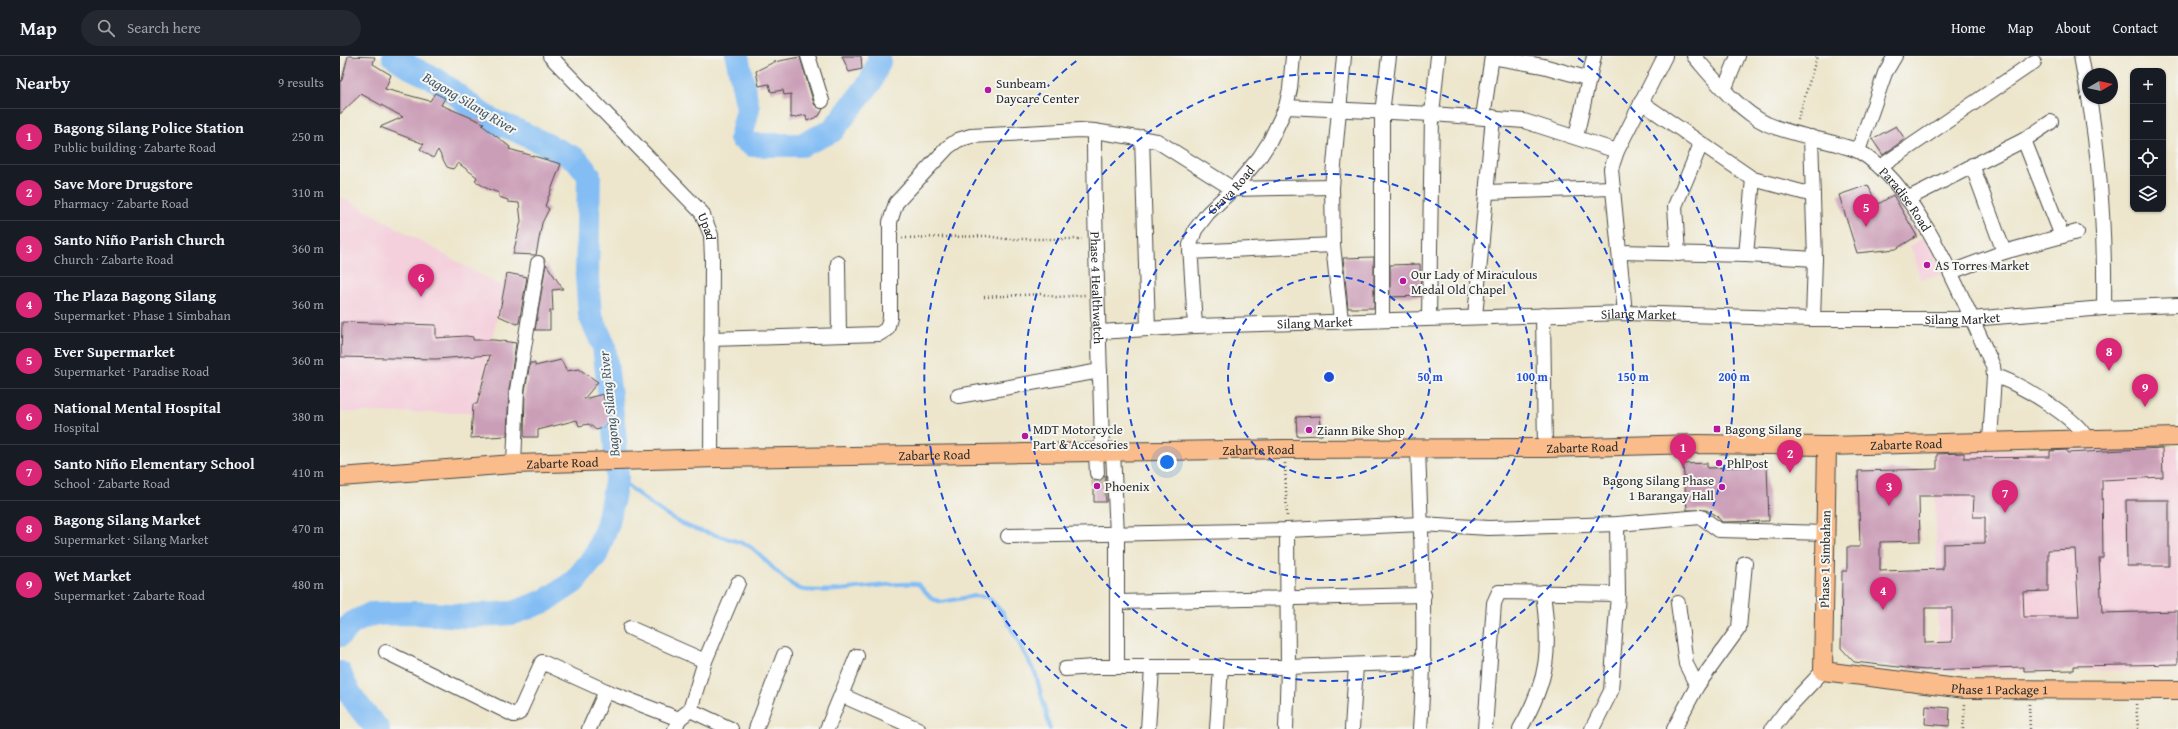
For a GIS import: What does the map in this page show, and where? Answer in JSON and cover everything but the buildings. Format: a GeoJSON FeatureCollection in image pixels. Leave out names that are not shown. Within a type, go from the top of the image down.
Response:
{"type":"FeatureCollection","features":[{"type":"Feature","properties":{"kind":"main road","name":"Zabarte Road"},"geometry":{"type":"LineString","coordinates":[[340,477],[514,464],[711,459],[1285,449],[1545,448],[1697,444],[1827,446],[2178,437]]}},
{"type":"Feature","properties":{"kind":"main road","name":"Phase 1 Simbahan"},"geometry":{"type":"LineString","coordinates":[[1823,671],[1827,446]]}},
{"type":"Feature","properties":{"kind":"main road","name":"Phase 1 Package 1"},"geometry":{"type":"LineString","coordinates":[[1823,671],[1965,689],[2178,690]]}},
{"type":"Feature","properties":{"kind":"street","name":"Upad"},"geometry":{"type":"LineString","coordinates":[[550,56],[702,213],[711,235],[711,459]]}},
{"type":"Feature","properties":{"kind":"street"},"geometry":{"type":"LineString","coordinates":[[808,56],[822,101]]}},
{"type":"Feature","properties":{"kind":"street","name":"Grava Road"},"geometry":{"type":"LineString","coordinates":[[1195,326],[1190,245],[1195,230],[1208,213],[1233,189],[1263,153],[1286,107],[1290,88],[1293,56]]}},
{"type":"Feature","properties":{"kind":"street"},"geometry":{"type":"LineString","coordinates":[[1340,321],[1333,245],[1332,187],[1344,56]]}},
{"type":"Feature","properties":{"kind":"street"},"geometry":{"type":"LineString","coordinates":[[1382,320],[1382,113],[1389,56]]}},
{"type":"Feature","properties":{"kind":"street"},"geometry":{"type":"LineString","coordinates":[[1429,318],[1432,114],[1438,56]]}},
{"type":"Feature","properties":{"kind":"street"},"geometry":{"type":"LineString","coordinates":[[1576,137],[1594,56]]}},
{"type":"Feature","properties":{"kind":"street"},"geometry":{"type":"LineString","coordinates":[[1625,313],[1620,252],[1612,188],[1612,169],[1617,151],[1665,56]]}},
{"type":"Feature","properties":{"kind":"street","name":"Paradise Road"},"geometry":{"type":"LineString","coordinates":[[1694,56],[1724,90],[1755,118],[1767,124],[1858,151],[1880,166],[1907,198],[1951,272],[1993,366],[1994,376],[1990,441]]}},
{"type":"Feature","properties":{"kind":"street"},"geometry":{"type":"LineString","coordinates":[[1724,90],[1738,56]]}},
{"type":"Feature","properties":{"kind":"street"},"geometry":{"type":"LineString","coordinates":[[1858,151],[1885,73],[1894,56]]}},
{"type":"Feature","properties":{"kind":"street"},"geometry":{"type":"LineString","coordinates":[[2081,56],[2083,68]]}},
{"type":"Feature","properties":{"kind":"street"},"geometry":{"type":"LineString","coordinates":[[1475,317],[1486,192],[1488,117],[1492,57],[1543,66],[1590,79]]}},
{"type":"Feature","properties":{"kind":"street"},"geometry":{"type":"LineString","coordinates":[[1880,166],[2034,62]]}},
{"type":"Feature","properties":{"kind":"street"},"geometry":{"type":"LineString","coordinates":[[1641,102],[1753,179],[1813,195]]}},
{"type":"Feature","properties":{"kind":"street"},"geometry":{"type":"LineString","coordinates":[[2090,104],[2100,184],[2104,237],[2104,308]]}},
{"type":"Feature","properties":{"kind":"street"},"geometry":{"type":"LineString","coordinates":[[1286,107],[1382,113],[1488,117],[1524,121],[1617,151]]}},
{"type":"Feature","properties":{"kind":"street"},"geometry":{"type":"LineString","coordinates":[[1907,198],[2024,140],[2051,122]]}},
{"type":"Feature","properties":{"kind":"street"},"geometry":{"type":"LineString","coordinates":[[711,339],[879,334],[888,329],[890,318],[890,222],[896,203],[948,147],[958,140],[971,136],[1091,130],[1142,137],[1163,144],[1233,189],[1332,187]]}},
{"type":"Feature","properties":{"kind":"street","name":"Phase 4 Healthwatch"},"geometry":{"type":"LineString","coordinates":[[1091,130],[1104,452]]}},
{"type":"Feature","properties":{"kind":"street"},"geometry":{"type":"LineString","coordinates":[[1142,137],[1148,329]]}},
{"type":"Feature","properties":{"kind":"street"},"geometry":{"type":"LineString","coordinates":[[1810,137],[1815,259],[1814,319]]}},
{"type":"Feature","properties":{"kind":"street"},"geometry":{"type":"LineString","coordinates":[[2024,140],[2062,236]]}},
{"type":"Feature","properties":{"kind":"street"},"geometry":{"type":"LineString","coordinates":[[1678,254],[1675,206],[1701,144]]}},
{"type":"Feature","properties":{"kind":"street"},"geometry":{"type":"LineString","coordinates":[[1972,165],[2004,252]]}},
{"type":"Feature","properties":{"kind":"street"},"geometry":{"type":"LineString","coordinates":[[1746,255],[1753,179]]}},
{"type":"Feature","properties":{"kind":"street"},"geometry":{"type":"LineString","coordinates":[[1486,192],[1612,188]]}},
{"type":"Feature","properties":{"kind":"street"},"geometry":{"type":"LineString","coordinates":[[1951,272],[2004,252],[2077,232]]}},
{"type":"Feature","properties":{"kind":"street"},"geometry":{"type":"LineString","coordinates":[[1190,252],[1333,245]]}},
{"type":"Feature","properties":{"kind":"street"},"geometry":{"type":"LineString","coordinates":[[1620,252],[1746,255],[1815,259]]}},
{"type":"Feature","properties":{"kind":"street"},"geometry":{"type":"LineString","coordinates":[[514,464],[517,390],[538,263]]}},
{"type":"Feature","properties":{"kind":"street"},"geometry":{"type":"LineString","coordinates":[[838,263],[839,335]]}},
{"type":"Feature","properties":{"kind":"street","name":"Silang Market"},"geometry":{"type":"LineString","coordinates":[[1100,332],[1195,326],[1625,313],[1814,319],[1972,319],[2104,308],[2178,305]]}},
{"type":"Feature","properties":{"kind":"street"},"geometry":{"type":"LineString","coordinates":[[1543,315],[1545,448]]}},
{"type":"Feature","properties":{"kind":"street"},"geometry":{"type":"LineString","coordinates":[[958,396],[1100,371]]}},
{"type":"Feature","properties":{"kind":"street"},"geometry":{"type":"LineString","coordinates":[[1994,376],[2008,380],[2050,405],[2080,426],[2086,439]]}},
{"type":"Feature","properties":{"kind":"street"},"geometry":{"type":"LineString","coordinates":[[1418,448],[1424,594],[1424,662],[1420,729]]}},
{"type":"Feature","properties":{"kind":"street"},"geometry":{"type":"LineString","coordinates":[[1097,473],[1104,452]]}},
{"type":"Feature","properties":{"kind":"street"},"geometry":{"type":"LineString","coordinates":[[1104,452],[1117,534],[1117,667]]}},
{"type":"Feature","properties":{"kind":"street"},"geometry":{"type":"LineString","coordinates":[[1008,536],[1287,530],[1421,524],[1489,528],[1617,524],[1701,517],[1719,530],[1825,533]]}},
{"type":"Feature","properties":{"kind":"street"},"geometry":{"type":"LineString","coordinates":[[1592,729],[1611,691],[1618,594],[1617,524]]}},
{"type":"Feature","properties":{"kind":"street"},"geometry":{"type":"LineString","coordinates":[[1286,729],[1288,667],[1287,530]]}},
{"type":"Feature","properties":{"kind":"street"},"geometry":{"type":"LineString","coordinates":[[1674,729],[1697,686],[1740,624],[1745,563]]}},
{"type":"Feature","properties":{"kind":"street"},"geometry":{"type":"LineString","coordinates":[[681,720],[738,584]]}},
{"type":"Feature","properties":{"kind":"street"},"geometry":{"type":"LineString","coordinates":[[1486,729],[1496,596],[1499,592],[1618,594]]}},
{"type":"Feature","properties":{"kind":"street"},"geometry":{"type":"LineString","coordinates":[[1520,729],[1537,696],[1546,666],[1546,616],[1543,592]]}},
{"type":"Feature","properties":{"kind":"street"},"geometry":{"type":"LineString","coordinates":[[1118,602],[1424,594]]}},
{"type":"Feature","properties":{"kind":"street"},"geometry":{"type":"LineString","coordinates":[[1678,603],[1686,664],[1697,686]]}},
{"type":"Feature","properties":{"kind":"street"},"geometry":{"type":"LineString","coordinates":[[630,628],[705,661]]}},
{"type":"Feature","properties":{"kind":"street"},"geometry":{"type":"LineString","coordinates":[[386,652],[514,715],[519,713],[542,662],[606,691],[681,720],[731,729]]}},
{"type":"Feature","properties":{"kind":"street"},"geometry":{"type":"LineString","coordinates":[[756,729],[784,655]]}},
{"type":"Feature","properties":{"kind":"street"},"geometry":{"type":"LineString","coordinates":[[827,729],[857,656]]}},
{"type":"Feature","properties":{"kind":"street"},"geometry":{"type":"LineString","coordinates":[[1065,669],[1221,666],[1288,667],[1424,662]]}},
{"type":"Feature","properties":{"kind":"street"},"geometry":{"type":"LineString","coordinates":[[1352,729],[1356,664]]}},
{"type":"Feature","properties":{"kind":"street"},"geometry":{"type":"LineString","coordinates":[[1217,729],[1221,666]]}},
{"type":"Feature","properties":{"kind":"street"},"geometry":{"type":"LineString","coordinates":[[1148,729],[1152,668]]}},
{"type":"Feature","properties":{"kind":"street"},"geometry":{"type":"LineString","coordinates":[[1772,729],[1788,708],[1823,671]]}},
{"type":"Feature","properties":{"kind":"street"},"geometry":{"type":"LineString","coordinates":[[589,729],[606,691]]}},
{"type":"Feature","properties":{"kind":"street"},"geometry":{"type":"LineString","coordinates":[[841,695],[918,729]]}},
{"type":"Feature","properties":{"kind":"path"},"geometry":{"type":"LineString","coordinates":[[1794,132],[1816,56]]}},
{"type":"Feature","properties":{"kind":"path"},"geometry":{"type":"LineString","coordinates":[[889,238],[987,236],[1005,239],[1095,239]]}},
{"type":"Feature","properties":{"kind":"path"},"geometry":{"type":"LineString","coordinates":[[984,297],[1041,294],[1056,297],[1097,294]]}},
{"type":"Feature","properties":{"kind":"path"},"geometry":{"type":"LineString","coordinates":[[1285,449],[1287,530]]}},
{"type":"Feature","properties":{"kind":"path"},"geometry":{"type":"LineString","coordinates":[[1964,729],[1965,689]]}},
{"type":"Feature","properties":{"kind":"path"},"geometry":{"type":"LineString","coordinates":[[2029,689],[2030,729]]}},
{"type":"Feature","properties":{"kind":"path"},"geometry":{"type":"LineString","coordinates":[[2136,689],[2138,729]]}},
{"type":"Feature","properties":{"kind":"shaded area"},"geometry":{"type":"Polygon","coordinates":[[[340,196],[504,288],[474,413],[340,412],[340,196]]]}},
{"type":"Feature","properties":{"kind":"shaded area","name":"AS Torres Market"},"geometry":{"type":"Polygon","coordinates":[[[1925,237],[1933,252],[1941,275],[1920,279],[1914,255],[1910,246],[1925,237]]]}},
{"type":"Feature","properties":{"kind":"shaded area"},"geometry":{"type":"Polygon","coordinates":[[[2178,447],[2178,670],[1939,671],[1934,451],[2178,447]]]}},
{"type":"Feature","properties":{"kind":"waterway","name":"Bagong Silang River"},"geometry":{"type":"LineString","coordinates":[[340,635],[352,623],[371,614],[415,613],[466,616],[513,613],[545,601],[574,582],[596,555],[608,523],[617,477],[615,440],[604,346],[590,315],[587,277],[589,175],[576,159],[483,115],[440,82],[410,67],[394,56]]}},
{"type":"Feature","properties":{"kind":"waterway","name":"Bagong Silang River"},"geometry":{"type":"LineString","coordinates":[[737,56],[748,109],[741,138],[752,145],[801,145],[832,131],[870,83],[879,62],[879,56]]}},
{"type":"Feature","properties":{"kind":"waterway"},"geometry":{"type":"LineString","coordinates":[[617,477],[653,506],[672,518],[692,528],[741,542],[752,548],[785,579],[798,588],[804,590],[818,591],[918,584],[932,599],[942,602],[974,596],[988,597],[1003,613],[1036,675],[1050,729]]}},
{"type":"Feature","properties":{"kind":"waterway","name":"Bagong Silang River"},"geometry":{"type":"LineString","coordinates":[[340,673],[351,696],[378,729]]}},
{"type":"Feature","properties":{"kind":"tunnel"},"geometry":{"type":"LineString","coordinates":[[1097,473],[1099,489],[1106,490]]}},
{"type":"Feature","properties":{"kind":"place","name":"Sunbeam Daycare Center"},"geometry":{"type":"Point","coordinates":[988,90]}},
{"type":"Feature","properties":{"kind":"place","name":"Ever Supermarket"},"geometry":{"type":"Point","coordinates":[1866,227]}},
{"type":"Feature","properties":{"kind":"place","name":"AS Torres Market"},"geometry":{"type":"Point","coordinates":[1927,265]}},
{"type":"Feature","properties":{"kind":"place","name":"Our Lady of Miraculous Medal Old Chapel"},"geometry":{"type":"Point","coordinates":[1403,281]}},
{"type":"Feature","properties":{"kind":"place","name":"National Mental Hospital"},"geometry":{"type":"Point","coordinates":[421,297]}},
{"type":"Feature","properties":{"kind":"place","name":"Bagong Silang Market"},"geometry":{"type":"Point","coordinates":[2109,371]}},
{"type":"Feature","properties":{"kind":"place","name":"Wet Market"},"geometry":{"type":"Point","coordinates":[2145,407]}},
{"type":"Feature","properties":{"kind":"place","name":"Bagong Silang"},"geometry":{"type":"Point","coordinates":[1717,429]}},
{"type":"Feature","properties":{"kind":"place","name":"Ziann Bike Shop"},"geometry":{"type":"Point","coordinates":[1309,430]}},
{"type":"Feature","properties":{"kind":"place","name":"MDT Motorcycle Part & Accesories"},"geometry":{"type":"Point","coordinates":[1025,436]}},
{"type":"Feature","properties":{"kind":"place","name":"PhlPost"},"geometry":{"type":"Point","coordinates":[1719,463]}},
{"type":"Feature","properties":{"kind":"place","name":"Bagong Silang Police Station"},"geometry":{"type":"Point","coordinates":[1683,467]}},
{"type":"Feature","properties":{"kind":"place","name":"Save More Drugstore"},"geometry":{"type":"Point","coordinates":[1790,473]}},
{"type":"Feature","properties":{"kind":"place","name":"Phoenix"},"geometry":{"type":"Point","coordinates":[1097,486]}},
{"type":"Feature","properties":{"kind":"place","name":"Bagong Silang Phase 1 Barangay Hall"},"geometry":{"type":"Point","coordinates":[1722,487]}},
{"type":"Feature","properties":{"kind":"place","name":"Santo Niño Parish Church"},"geometry":{"type":"Point","coordinates":[1889,506]}},
{"type":"Feature","properties":{"kind":"place","name":"Santo Niño Elementary School"},"geometry":{"type":"Point","coordinates":[2005,513]}},
{"type":"Feature","properties":{"kind":"place","name":"The Plaza Bagong Silang"},"geometry":{"type":"Point","coordinates":[1883,610]}}]}
